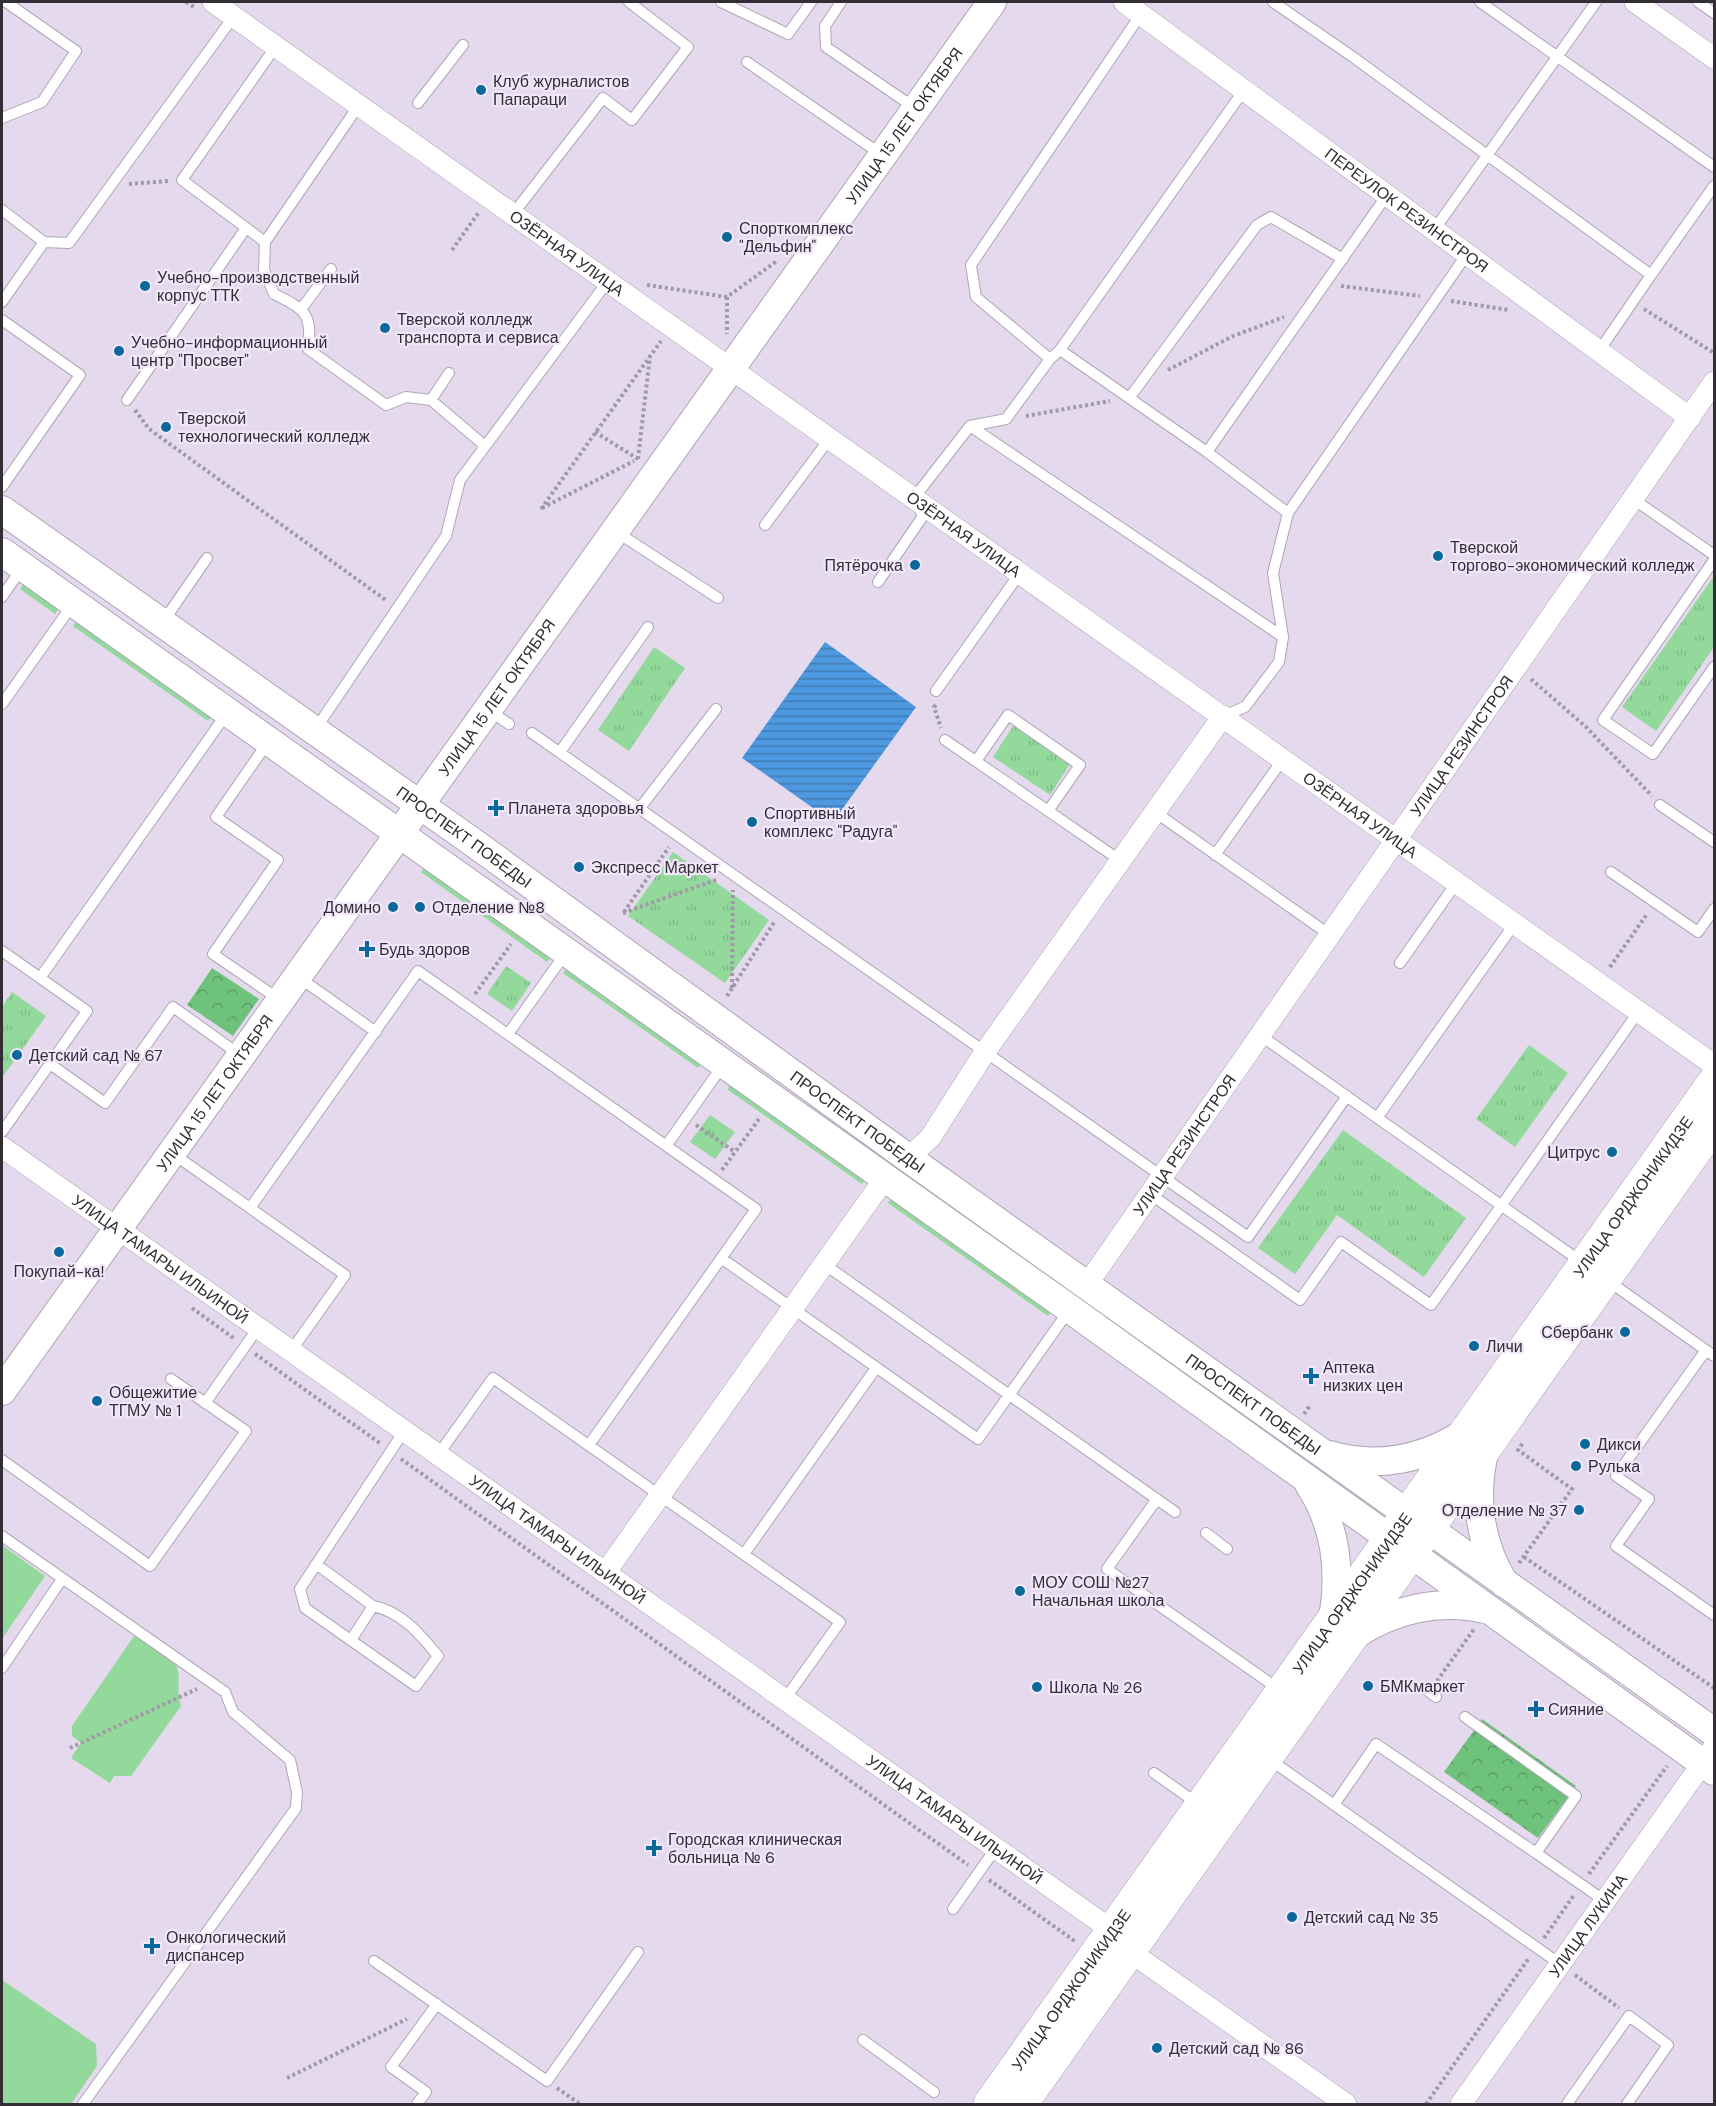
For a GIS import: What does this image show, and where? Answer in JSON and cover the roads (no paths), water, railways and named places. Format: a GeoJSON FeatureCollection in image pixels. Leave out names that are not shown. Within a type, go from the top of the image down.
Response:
{"type":"FeatureCollection","features":[{"type":"Feature","properties":{"kind":"main road","name":"УЛИЦА 15 ЛЕТ ОКТЯБРЯ"},"geometry":{"type":"LineString","coordinates":[[2,1391],[419,805],[498,717],[615,531],[992,2]]}},
{"type":"Feature","properties":{"kind":"main road","name":"ПРОСПЕКТ ПОБЕДЫ"},"geometry":{"type":"LineString","coordinates":[[2,510],[419,805],[1321,1453],[1487,1609],[1711,1760]]}},
{"type":"Feature","properties":{"kind":"main road","name":"ПРОСПЕКТ ПОБЕДЫ"},"geometry":{"type":"LineString","coordinates":[[12,560],[1070,1309],[1307,1480],[1505,1585],[1714,1732]]}},
{"type":"Feature","properties":{"kind":"main road","name":"УЛИЦА ОРДЖОНИКИДЗЕ"},"geometry":{"type":"LineString","coordinates":[[990,2104],[1266,1757],[1342,1630],[1595,1271],[1714,1082]]}},
{"type":"Feature","properties":{"kind":"main road","name":"УЛИЦА ОРДЖОНИКИДЗЕ"},"geometry":{"type":"LineString","coordinates":[[1595,1271],[1714,1124]]}},
{"type":"Feature","properties":{"kind":"main road"},"geometry":{"type":"LineString","coordinates":[[1321,1453],[1354,1461],[1387,1461],[1475,1439],[1479,1475],[1480,1521],[1488,1550],[1505,1585]]}},
{"type":"Feature","properties":{"kind":"main road"},"geometry":{"type":"LineString","coordinates":[[1307,1480],[1323,1509],[1335,1548],[1342,1630],[1412,1609],[1446,1605],[1487,1609]]}},
{"type":"Feature","properties":{"kind":"main road","name":"УЛИЦА ОРДЖОНИКИДЗЕ"},"geometry":{"type":"LineString","coordinates":[[1021,2104],[1201,1807],[1282,1692],[1342,1630]]}},
{"type":"Feature","properties":{"kind":"street","name":"ОЗЁРНАЯ УЛИЦА"},"geometry":{"type":"LineString","coordinates":[[213,2],[1714,1065]]}},
{"type":"Feature","properties":{"kind":"street"},"geometry":{"type":"LineString","coordinates":[[1635,2],[1655,10],[1714,58]]}},
{"type":"Feature","properties":{"kind":"street","name":"ПЕРЕУЛОК РЕЗИНСТРОЯ"},"geometry":{"type":"LineString","coordinates":[[1132,8],[1690,418]]}},
{"type":"Feature","properties":{"kind":"street","name":"УЛИЦА РЕЗИНСТРОЯ"},"geometry":{"type":"LineString","coordinates":[[1086,1286],[1714,382]]}},
{"type":"Feature","properties":{"kind":"street"},"geometry":{"type":"LineString","coordinates":[[908,1158],[930,1138],[985,1052],[1223,716]]}},
{"type":"Feature","properties":{"kind":"street","name":"УЛИЦА ТАМАРЫ ИЛЬИНОЙ"},"geometry":{"type":"LineString","coordinates":[[2,1147],[996,1848],[1346,2104]]}},
{"type":"Feature","properties":{"kind":"street"},"geometry":{"type":"LineString","coordinates":[[605,1573],[885,1178]]}},
{"type":"Feature","properties":{"kind":"street","name":"УЛИЦА ЛУКИНА"},"geometry":{"type":"LineString","coordinates":[[1461,2104],[1605,1901],[1711,1760]]}},
{"type":"Feature","properties":{"kind":"lane"},"geometry":{"type":"LineString","coordinates":[[2,118],[42,102],[76,51],[6,2]]}},
{"type":"Feature","properties":{"kind":"lane"},"geometry":{"type":"LineString","coordinates":[[513,214],[603,98],[632,120],[688,47],[629,2]]}},
{"type":"Feature","properties":{"kind":"lane"},"geometry":{"type":"LineString","coordinates":[[721,2],[788,34],[811,2]]}},
{"type":"Feature","properties":{"kind":"lane"},"geometry":{"type":"LineString","coordinates":[[841,2],[825,26],[826,47],[916,108]]}},
{"type":"Feature","properties":{"kind":"lane"},"geometry":{"type":"LineString","coordinates":[[1273,2],[1353,57],[1651,275]]}},
{"type":"Feature","properties":{"kind":"lane"},"geometry":{"type":"LineString","coordinates":[[1480,2],[1714,167]]}},
{"type":"Feature","properties":{"kind":"lane"},"geometry":{"type":"LineString","coordinates":[[1434,230],[1596,2]]}},
{"type":"Feature","properties":{"kind":"lane"},"geometry":{"type":"LineString","coordinates":[[1698,2],[1714,13]]}},
{"type":"Feature","properties":{"kind":"lane"},"geometry":{"type":"LineString","coordinates":[[1050,359],[976,297],[971,265],[1132,8]]}},
{"type":"Feature","properties":{"kind":"lane"},"geometry":{"type":"LineString","coordinates":[[2,210],[44,242],[69,243],[234,16]]}},
{"type":"Feature","properties":{"kind":"lane"},"geometry":{"type":"LineString","coordinates":[[418,103],[463,45]]}},
{"type":"Feature","properties":{"kind":"lane"},"geometry":{"type":"LineString","coordinates":[[265,242],[182,180],[276,46]]}},
{"type":"Feature","properties":{"kind":"lane"},"geometry":{"type":"LineString","coordinates":[[747,62],[882,155]]}},
{"type":"Feature","properties":{"kind":"lane"},"geometry":{"type":"LineString","coordinates":[[878,582],[923,516],[914,498],[970,426],[1006,419],[1050,359],[1060,350],[1244,90]]}},
{"type":"Feature","properties":{"kind":"lane"},"geometry":{"type":"LineString","coordinates":[[359,105],[265,242],[264,270],[274,294],[302,308],[311,328],[308,349],[386,405],[406,397],[431,400],[485,446]]}},
{"type":"Feature","properties":{"kind":"lane"},"geometry":{"type":"LineString","coordinates":[[1599,351],[1714,186]]}},
{"type":"Feature","properties":{"kind":"lane"},"geometry":{"type":"LineString","coordinates":[[1207,453],[1387,195]]}},
{"type":"Feature","properties":{"kind":"lane"},"geometry":{"type":"LineString","coordinates":[[1130,397],[1257,225],[1271,217],[1343,259]]}},
{"type":"Feature","properties":{"kind":"lane"},"geometry":{"type":"LineString","coordinates":[[127,400],[246,228]]}},
{"type":"Feature","properties":{"kind":"lane"},"geometry":{"type":"LineString","coordinates":[[2,302],[44,242]]}},
{"type":"Feature","properties":{"kind":"lane"},"geometry":{"type":"LineString","coordinates":[[1223,716],[1245,707],[1279,663],[1283,638],[1273,573],[1288,513],[1467,254]]}},
{"type":"Feature","properties":{"kind":"lane"},"geometry":{"type":"LineString","coordinates":[[302,308],[331,269]]}},
{"type":"Feature","properties":{"kind":"lane"},"geometry":{"type":"LineString","coordinates":[[314,731],[446,536],[460,480],[608,281]]}},
{"type":"Feature","properties":{"kind":"lane"},"geometry":{"type":"LineString","coordinates":[[2,320],[80,375],[2,487]]}},
{"type":"Feature","properties":{"kind":"lane"},"geometry":{"type":"LineString","coordinates":[[1060,350],[1130,397],[1288,513]]}},
{"type":"Feature","properties":{"kind":"lane"},"geometry":{"type":"LineString","coordinates":[[431,400],[449,373]]}},
{"type":"Feature","properties":{"kind":"lane"},"geometry":{"type":"LineString","coordinates":[[970,426],[1283,638]]}},
{"type":"Feature","properties":{"kind":"lane"},"geometry":{"type":"LineString","coordinates":[[765,525],[830,438]]}},
{"type":"Feature","properties":{"kind":"lane"},"geometry":{"type":"LineString","coordinates":[[1633,499],[1714,555]]}},
{"type":"Feature","properties":{"kind":"lane"},"geometry":{"type":"LineString","coordinates":[[615,531],[718,598]]}},
{"type":"Feature","properties":{"kind":"lane"},"geometry":{"type":"LineString","coordinates":[[162,624],[207,558]]}},
{"type":"Feature","properties":{"kind":"lane"},"geometry":{"type":"LineString","coordinates":[[2,597],[12,560]]}},
{"type":"Feature","properties":{"kind":"lane"},"geometry":{"type":"LineString","coordinates":[[1714,560],[1604,720],[1653,754],[1714,667]]}},
{"type":"Feature","properties":{"kind":"lane"},"geometry":{"type":"LineString","coordinates":[[936,691],[1020,573]]}},
{"type":"Feature","properties":{"kind":"lane"},"geometry":{"type":"LineString","coordinates":[[2,704],[73,603]]}},
{"type":"Feature","properties":{"kind":"lane"},"geometry":{"type":"LineString","coordinates":[[560,752],[648,627]]}},
{"type":"Feature","properties":{"kind":"lane"},"geometry":{"type":"LineString","coordinates":[[640,808],[716,709]]}},
{"type":"Feature","properties":{"kind":"lane"},"geometry":{"type":"LineString","coordinates":[[39,978],[227,713]]}},
{"type":"Feature","properties":{"kind":"lane"},"geometry":{"type":"LineString","coordinates":[[976,761],[1008,715],[1080,765],[1048,811]]}},
{"type":"Feature","properties":{"kind":"lane"},"geometry":{"type":"LineString","coordinates":[[532,733],[1248,1237],[1347,1096]]}},
{"type":"Feature","properties":{"kind":"lane"},"geometry":{"type":"LineString","coordinates":[[945,740],[1120,861]]}},
{"type":"Feature","properties":{"kind":"lane"},"geometry":{"type":"LineString","coordinates":[[268,742],[216,817],[278,860],[213,954],[280,1000]]}},
{"type":"Feature","properties":{"kind":"lane"},"geometry":{"type":"LineString","coordinates":[[1215,855],[1283,759]]}},
{"type":"Feature","properties":{"kind":"lane"},"geometry":{"type":"LineString","coordinates":[[1660,805],[1714,842]]}},
{"type":"Feature","properties":{"kind":"lane"},"geometry":{"type":"LineString","coordinates":[[1155,812],[1330,935]]}},
{"type":"Feature","properties":{"kind":"lane"},"geometry":{"type":"LineString","coordinates":[[1611,872],[1698,932],[1714,909]]}},
{"type":"Feature","properties":{"kind":"lane"},"geometry":{"type":"LineString","coordinates":[[1400,963],[1457,882]]}},
{"type":"Feature","properties":{"kind":"lane"},"geometry":{"type":"LineString","coordinates":[[1377,1118],[1515,923]]}},
{"type":"Feature","properties":{"kind":"lane"},"geometry":{"type":"LineString","coordinates":[[2,951],[87,1011],[2,1132]]}},
{"type":"Feature","properties":{"kind":"lane"},"geometry":{"type":"LineString","coordinates":[[508,1034],[566,952]]}},
{"type":"Feature","properties":{"kind":"lane"},"geometry":{"type":"LineString","coordinates":[[250,1208],[418,971],[756,1209],[589,1445]]}},
{"type":"Feature","properties":{"kind":"lane"},"geometry":{"type":"LineString","coordinates":[[297,976],[376,1032]]}},
{"type":"Feature","properties":{"kind":"lane"},"geometry":{"type":"LineString","coordinates":[[50,1064],[105,1103],[173,1007],[241,1056]]}},
{"type":"Feature","properties":{"kind":"lane"},"geometry":{"type":"LineString","coordinates":[[1149,1194],[1300,1300],[1341,1242],[1431,1305],[1639,1011]]}},
{"type":"Feature","properties":{"kind":"lane"},"geometry":{"type":"LineString","coordinates":[[1260,1035],[1710,1353],[1616,1476],[1649,1499],[1616,1546],[1714,1613]]}},
{"type":"Feature","properties":{"kind":"lane"},"geometry":{"type":"LineString","coordinates":[[666,1146],[724,1064]]}},
{"type":"Feature","properties":{"kind":"lane"},"geometry":{"type":"LineString","coordinates":[[171,1153],[345,1275],[291,1351]]}},
{"type":"Feature","properties":{"kind":"lane"},"geometry":{"type":"LineString","coordinates":[[721,1258],[978,1440],[1070,1309]]}},
{"type":"Feature","properties":{"kind":"lane"},"geometry":{"type":"LineString","coordinates":[[824,1264],[1175,1512]]}},
{"type":"Feature","properties":{"kind":"lane"},"geometry":{"type":"LineString","coordinates":[[205,1403],[258,1328]]}},
{"type":"Feature","properties":{"kind":"lane"},"geometry":{"type":"LineString","coordinates":[[744,1554],[876,1368]]}},
{"type":"Feature","properties":{"kind":"lane"},"geometry":{"type":"LineString","coordinates":[[438,1455],[493,1377],[840,1622],[785,1699]]}},
{"type":"Feature","properties":{"kind":"lane"},"geometry":{"type":"LineString","coordinates":[[2,1460],[150,1566],[246,1431],[171,1379]]}},
{"type":"Feature","properties":{"kind":"lane"},"geometry":{"type":"LineString","coordinates":[[316,1564],[372,1606],[386,1609],[415,1628],[438,1656],[416,1686],[305,1608],[300,1589],[316,1564],[404,1431]]}},
{"type":"Feature","properties":{"kind":"lane"},"geometry":{"type":"LineString","coordinates":[[1157,1499],[1107,1569],[1282,1692]]}},
{"type":"Feature","properties":{"kind":"lane"},"geometry":{"type":"LineString","coordinates":[[1206,1533],[1227,1549]]}},
{"type":"Feature","properties":{"kind":"lane"},"geometry":{"type":"LineString","coordinates":[[2,1536],[225,1692],[233,1712],[290,1760],[297,1792],[296,1808],[83,2104]]}},
{"type":"Feature","properties":{"kind":"lane"},"geometry":{"type":"LineString","coordinates":[[2,1668],[62,1579]]}},
{"type":"Feature","properties":{"kind":"lane"},"geometry":{"type":"LineString","coordinates":[[351,1640],[372,1606]]}},
{"type":"Feature","properties":{"kind":"lane"},"geometry":{"type":"LineString","coordinates":[[1423,1687],[1436,1696]]}},
{"type":"Feature","properties":{"kind":"lane"},"geometry":{"type":"LineString","coordinates":[[1465,1717],[1576,1796],[1536,1853]]}},
{"type":"Feature","properties":{"kind":"lane"},"geometry":{"type":"LineString","coordinates":[[1334,1805],[1376,1744],[1605,1901]]}},
{"type":"Feature","properties":{"kind":"lane"},"geometry":{"type":"LineString","coordinates":[[1266,1757],[1560,1964]]}},
{"type":"Feature","properties":{"kind":"lane"},"geometry":{"type":"LineString","coordinates":[[1154,1773],[1201,1807]]}},
{"type":"Feature","properties":{"kind":"lane"},"geometry":{"type":"LineString","coordinates":[[954,1910],[996,1848]]}},
{"type":"Feature","properties":{"kind":"lane"},"geometry":{"type":"LineString","coordinates":[[375,1961],[547,2081],[638,1952]]}},
{"type":"Feature","properties":{"kind":"lane"},"geometry":{"type":"LineString","coordinates":[[417,2104],[426,2092],[391,2067],[436,2004]]}},
{"type":"Feature","properties":{"kind":"lane"},"geometry":{"type":"LineString","coordinates":[[1567,2104],[1629,2016],[1668,2045],[1627,2104]]}},
{"type":"Feature","properties":{"kind":"lane"},"geometry":{"type":"LineString","coordinates":[[863,2040],[934,2092]]}},
{"type":"Feature","properties":{"kind":"water"},"geometry":{"type":"Polygon","coordinates":[[[825,642],[916,707],[833,822],[742,758],[825,642]]]}},
{"type":"Feature","properties":{"kind":"place","name":"Клуб журналистов Папараци"},"geometry":{"type":"Point","coordinates":[481,90]}},
{"type":"Feature","properties":{"kind":"place","name":"Спорткомплекс \"Дельфин\""},"geometry":{"type":"Point","coordinates":[727,237]}},
{"type":"Feature","properties":{"kind":"place","name":"Учебно-производственный корпус ТТК"},"geometry":{"type":"Point","coordinates":[145,286]}},
{"type":"Feature","properties":{"kind":"place","name":"Тверской колледж транспорта и сервиса"},"geometry":{"type":"Point","coordinates":[385,328]}},
{"type":"Feature","properties":{"kind":"place","name":"Учебно-информационный центр \"Просвет\""},"geometry":{"type":"Point","coordinates":[119,351]}},
{"type":"Feature","properties":{"kind":"place","name":"Тверской технологический колледж"},"geometry":{"type":"Point","coordinates":[166,427]}},
{"type":"Feature","properties":{"kind":"place","name":"Тверской торгово-экономический колледж"},"geometry":{"type":"Point","coordinates":[1438,556]}},
{"type":"Feature","properties":{"kind":"place","name":"Пятёрочка"},"geometry":{"type":"Point","coordinates":[915,565]}},
{"type":"Feature","properties":{"kind":"place","name":"Планета здоровья"},"geometry":{"type":"Point","coordinates":[496,808]}},
{"type":"Feature","properties":{"kind":"place","name":"Спортивный комплекс \"Радуга\""},"geometry":{"type":"Point","coordinates":[752,822]}},
{"type":"Feature","properties":{"kind":"place","name":"Экспресс Маркет"},"geometry":{"type":"Point","coordinates":[579,867]}},
{"type":"Feature","properties":{"kind":"place","name":"Домино"},"geometry":{"type":"Point","coordinates":[393,907]}},
{"type":"Feature","properties":{"kind":"place","name":"Отделение №8"},"geometry":{"type":"Point","coordinates":[420,907]}},
{"type":"Feature","properties":{"kind":"place","name":"Будь здоров"},"geometry":{"type":"Point","coordinates":[367,949]}},
{"type":"Feature","properties":{"kind":"place","name":"Детский сад № 67"},"geometry":{"type":"Point","coordinates":[17,1055]}},
{"type":"Feature","properties":{"kind":"place","name":"Цитрус"},"geometry":{"type":"Point","coordinates":[1612,1152]}},
{"type":"Feature","properties":{"kind":"place","name":"Покупай-ка!"},"geometry":{"type":"Point","coordinates":[59,1252]}},
{"type":"Feature","properties":{"kind":"place","name":"Сбербанк"},"geometry":{"type":"Point","coordinates":[1625,1332]}},
{"type":"Feature","properties":{"kind":"place","name":"Личи"},"geometry":{"type":"Point","coordinates":[1474,1346]}},
{"type":"Feature","properties":{"kind":"place","name":"Аптека низких цен"},"geometry":{"type":"Point","coordinates":[1311,1376]}},
{"type":"Feature","properties":{"kind":"place","name":"Общежитие ТГМУ № 1"},"geometry":{"type":"Point","coordinates":[97,1401]}},
{"type":"Feature","properties":{"kind":"place","name":"Дикси"},"geometry":{"type":"Point","coordinates":[1585,1444]}},
{"type":"Feature","properties":{"kind":"place","name":"Рулька"},"geometry":{"type":"Point","coordinates":[1576,1466]}},
{"type":"Feature","properties":{"kind":"place","name":"Отделение № 37"},"geometry":{"type":"Point","coordinates":[1579,1510]}},
{"type":"Feature","properties":{"kind":"place","name":"МОУ СОШ №27 Начальная школа"},"geometry":{"type":"Point","coordinates":[1020,1591]}},
{"type":"Feature","properties":{"kind":"place","name":"БМКмаркет"},"geometry":{"type":"Point","coordinates":[1368,1686]}},
{"type":"Feature","properties":{"kind":"place","name":"Школа № 26"},"geometry":{"type":"Point","coordinates":[1037,1687]}},
{"type":"Feature","properties":{"kind":"place","name":"Сияние"},"geometry":{"type":"Point","coordinates":[1536,1709]}},
{"type":"Feature","properties":{"kind":"place","name":"Городская клиническая больница № 6"},"geometry":{"type":"Point","coordinates":[654,1848]}},
{"type":"Feature","properties":{"kind":"place","name":"Детский сад № 35"},"geometry":{"type":"Point","coordinates":[1292,1917]}},
{"type":"Feature","properties":{"kind":"place","name":"Онкологический диспансер"},"geometry":{"type":"Point","coordinates":[152,1946]}},
{"type":"Feature","properties":{"kind":"place","name":"Детский сад № 86"},"geometry":{"type":"Point","coordinates":[1157,2048]}}]}
